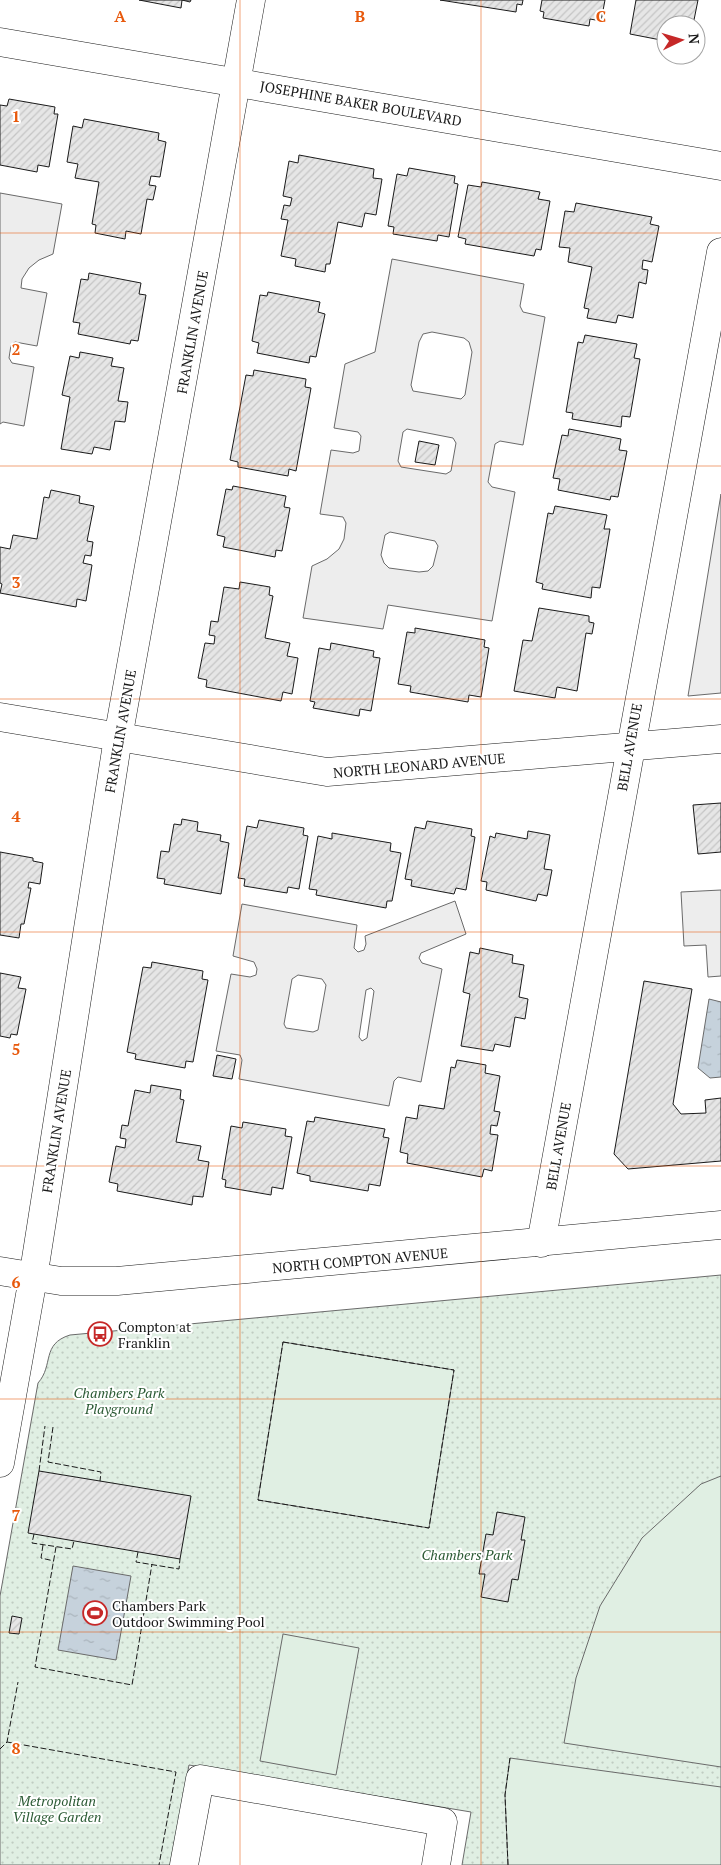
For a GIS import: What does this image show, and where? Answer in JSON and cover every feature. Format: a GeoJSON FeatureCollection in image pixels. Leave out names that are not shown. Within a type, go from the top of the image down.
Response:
{"type":"FeatureCollection","features":[{"type":"Feature","properties":{"kind":"street","name":"FRANKLIN AVENUE"},"geometry":{"type":"LineString","coordinates":[[0,1463],[33,1278],[118,738],[251,0]]}},
{"type":"Feature","properties":{"kind":"street","name":"JOSEPHINE BAKER BOULEVARD"},"geometry":{"type":"LineString","coordinates":[[0,42],[721,166]]}},
{"type":"Feature","properties":{"kind":"street","name":"BELL AVENUE"},"geometry":{"type":"LineString","coordinates":[[541,1243],[629,748],[721,252]]}},
{"type":"Feature","properties":{"kind":"street","name":"NORTH LEONARD AVENUE"},"geometry":{"type":"LineString","coordinates":[[0,717],[326,772],[721,739]]}},
{"type":"Feature","properties":{"kind":"street","name":"NORTH COMPTON AVENUE"},"geometry":{"type":"LineString","coordinates":[[0,1271],[33,1278],[73,1282],[117,1282],[721,1225]]}},
{"type":"Feature","properties":{"kind":"street"},"geometry":{"type":"LineString","coordinates":[[184,1865],[200,1779],[443,1822],[436,1865]]}},
{"type":"Feature","properties":{"kind":"green space","name":"Chambers Park"},"geometry":{"type":"Polygon","coordinates":[[[721,1275],[721,1865],[462,1865],[471,1812],[189,1765],[171,1865],[0,1865],[0,1596],[38,1383],[46,1369],[51,1349],[61,1339],[70,1335],[721,1275]]]}},
{"type":"Feature","properties":{"kind":"green space"},"geometry":{"type":"Polygon","coordinates":[[[283,1342],[454,1370],[429,1528],[258,1500],[283,1342]]]}},
{"type":"Feature","properties":{"kind":"green space"},"geometry":{"type":"Polygon","coordinates":[[[721,1476],[721,1767],[564,1743],[576,1678],[600,1606],[642,1538],[701,1484],[721,1476]]]}},
{"type":"Feature","properties":{"kind":"green space"},"geometry":{"type":"Polygon","coordinates":[[[283,1634],[359,1648],[336,1775],[260,1761],[283,1634]]]}},
{"type":"Feature","properties":{"kind":"green space"},"geometry":{"type":"Polygon","coordinates":[[[510,1758],[721,1787],[721,1865],[508,1865],[505,1795],[510,1758]]]}},
{"type":"Feature","properties":{"kind":"shaded area"},"geometry":{"type":"Polygon","coordinates":[[[0,193],[62,204],[53,254],[39,260],[29,268],[22,279],[21,288],[47,293],[37,346],[15,342],[11,345],[9,358],[12,363],[34,367],[24,426],[3,422],[0,424],[0,193]]]}},
{"type":"Feature","properties":{"kind":"shaded area"},"geometry":{"type":"Polygon","coordinates":[[[392,259],[524,284],[520,306],[523,312],[545,317],[523,445],[500,441],[495,444],[488,482],[492,487],[515,492],[492,621],[388,605],[383,629],[303,618],[312,566],[327,559],[339,549],[344,539],[346,523],[343,517],[320,514],[331,450],[353,453],[359,451],[361,436],[358,432],[334,428],[345,364],[375,352],[392,259]],[[432,332],[423,334],[419,342],[411,385],[413,391],[461,399],[465,395],[472,352],[469,342],[464,338],[432,332]],[[407,429],[403,432],[398,461],[401,467],[446,474],[451,471],[456,443],[453,438],[407,429]],[[390,532],[385,535],[381,555],[384,563],[389,568],[419,572],[428,571],[433,566],[438,546],[435,541],[390,532]]]}},
{"type":"Feature","properties":{"kind":"shaded area"},"geometry":{"type":"Polygon","coordinates":[[[721,494],[721,693],[688,696],[721,494]]]}},
{"type":"Feature","properties":{"kind":"shaded area"},"geometry":{"type":"Polygon","coordinates":[[[721,890],[721,976],[708,977],[706,945],[684,946],[681,892],[721,890]]]}},
{"type":"Feature","properties":{"kind":"shaded area"},"geometry":{"type":"Polygon","coordinates":[[[455,901],[466,934],[421,953],[419,958],[422,963],[442,969],[421,1082],[398,1077],[394,1081],[389,1106],[239,1079],[242,1060],[240,1055],[216,1051],[231,974],[250,977],[256,975],[257,969],[254,962],[233,956],[242,904],[357,925],[354,948],[358,952],[364,950],[366,944],[365,936],[455,901]],[[298,975],[292,979],[284,1024],[286,1028],[313,1032],[318,1030],[326,985],[322,979],[298,975]],[[371,988],[366,990],[359,1037],[362,1041],[367,1038],[374,991],[371,988]]]}},
{"type":"Feature","properties":{"kind":"water"},"geometry":{"type":"Polygon","coordinates":[[[709,999],[721,1002],[721,1077],[710,1078],[698,1068],[709,999]]]}},
{"type":"Feature","properties":{"kind":"water","name":"Chambers Park Outdoor Swimming Pool"},"geometry":{"type":"Polygon","coordinates":[[[73,1566],[131,1576],[116,1660],[58,1650],[73,1566]]]}},
{"type":"Feature","properties":{"kind":"building"},"geometry":{"type":"Polygon","coordinates":[[[139,0],[182,0],[181,8],[139,0]]]}},
{"type":"Feature","properties":{"kind":"building"},"geometry":{"type":"Polygon","coordinates":[[[440,0],[523,0],[522,5],[517,4],[516,12],[440,0]]]}},
{"type":"Feature","properties":{"kind":"building"},"geometry":{"type":"Polygon","coordinates":[[[542,0],[605,0],[601,21],[590,19],[589,26],[543,18],[544,12],[540,11],[542,0]]]}},
{"type":"Feature","properties":{"kind":"building"},"geometry":{"type":"Polygon","coordinates":[[[636,0],[698,0],[695,15],[656,15],[656,39],[630,34],[636,0]]]}},
{"type":"Feature","properties":{"kind":"building"},"geometry":{"type":"Polygon","coordinates":[[[9,99],[55,107],[54,114],[58,114],[49,167],[38,165],[37,172],[0,165],[0,105],[7,106],[9,99]]]}},
{"type":"Feature","properties":{"kind":"building"},"geometry":{"type":"Polygon","coordinates":[[[84,119],[159,133],[158,140],[166,142],[160,177],[151,176],[149,185],[156,186],[153,200],[147,199],[141,234],[126,231],[125,239],[95,233],[96,225],[92,224],[99,182],[75,178],[78,164],[67,162],[73,126],[82,128],[84,119]]]}},
{"type":"Feature","properties":{"kind":"building"},"geometry":{"type":"Polygon","coordinates":[[[299,155],[374,169],[373,178],[382,179],[376,215],[365,213],[362,227],[338,222],[330,264],[326,264],[325,272],[295,266],[296,259],[281,256],[288,220],[281,219],[284,205],[290,206],[292,198],[283,196],[289,161],[298,163],[299,155]]]}},
{"type":"Feature","properties":{"kind":"building"},"geometry":{"type":"Polygon","coordinates":[[[409,168],[455,176],[454,183],[458,184],[449,237],[438,235],[437,241],[393,234],[394,227],[388,226],[397,174],[407,176],[409,168]]]}},
{"type":"Feature","properties":{"kind":"building"},"geometry":{"type":"Polygon","coordinates":[[[482,182],[540,192],[538,199],[550,201],[541,250],[536,249],[534,256],[465,244],[466,239],[458,237],[468,185],[481,187],[482,182]]]}},
{"type":"Feature","properties":{"kind":"building"},"geometry":{"type":"Polygon","coordinates":[[[576,203],[652,217],[650,224],[659,226],[652,262],[643,260],[642,269],[648,270],[646,284],[639,282],[633,318],[618,315],[616,323],[587,318],[589,309],[584,308],[592,267],[568,262],[570,248],[559,247],[565,211],[574,212],[576,203]]]}},
{"type":"Feature","properties":{"kind":"building"},"geometry":{"type":"Polygon","coordinates":[[[89,273],[141,283],[139,294],[146,295],[138,341],[131,340],[130,344],[78,334],[80,323],[73,322],[81,279],[88,280],[89,273]]]}},
{"type":"Feature","properties":{"kind":"building"},"geometry":{"type":"Polygon","coordinates":[[[268,292],[320,302],[318,312],[325,314],[316,357],[310,356],[309,363],[257,353],[259,343],[252,341],[260,295],[267,296],[268,292]]]}},
{"type":"Feature","properties":{"kind":"building"},"geometry":{"type":"Polygon","coordinates":[[[585,335],[637,344],[634,358],[640,359],[630,417],[622,416],[621,427],[572,419],[573,413],[566,412],[578,342],[583,343],[585,335]]]}},
{"type":"Feature","properties":{"kind":"building"},"geometry":{"type":"Polygon","coordinates":[[[80,352],[113,358],[111,366],[124,368],[118,401],[128,402],[125,422],[115,421],[110,450],[94,447],[92,454],[61,449],[70,397],[62,395],[70,356],[79,358],[80,352]]]}},
{"type":"Feature","properties":{"kind":"building"},"geometry":{"type":"Polygon","coordinates":[[[254,370],[306,379],[305,387],[311,388],[296,471],[289,469],[288,476],[238,467],[238,462],[230,460],[246,375],[253,376],[254,370]]]}},
{"type":"Feature","properties":{"kind":"building"},"geometry":{"type":"Polygon","coordinates":[[[569,429],[621,439],[619,450],[627,451],[618,497],[611,496],[610,500],[558,490],[560,479],[553,478],[562,435],[568,436],[569,429]]]}},
{"type":"Feature","properties":{"kind":"building"},"geometry":{"type":"Polygon","coordinates":[[[419,441],[439,445],[435,465],[415,462],[419,441]]]}},
{"type":"Feature","properties":{"kind":"building"},"geometry":{"type":"Polygon","coordinates":[[[233,486],[286,496],[284,507],[290,508],[282,551],[276,550],[275,557],[223,547],[225,537],[217,535],[226,489],[232,490],[233,486]]]}},
{"type":"Feature","properties":{"kind":"building"},"geometry":{"type":"Polygon","coordinates":[[[51,490],[80,496],[79,503],[94,506],[87,541],[93,542],[91,556],[85,555],[83,563],[92,565],[86,601],[77,599],[76,607],[0,593],[2,584],[0,583],[0,547],[10,549],[13,535],[37,539],[44,497],[49,498],[51,490]]]}},
{"type":"Feature","properties":{"kind":"building"},"geometry":{"type":"Polygon","coordinates":[[[555,506],[607,515],[604,529],[610,529],[600,588],[592,587],[591,598],[542,589],[543,584],[536,582],[548,513],[553,514],[555,506]]]}},
{"type":"Feature","properties":{"kind":"building"},"geometry":{"type":"Polygon","coordinates":[[[240,582],[270,587],[269,595],[273,596],[265,638],[290,643],[287,656],[298,658],[292,694],[283,692],[281,701],[206,687],[207,680],[198,678],[205,643],[214,644],[215,636],[209,635],[211,621],[218,622],[224,587],[239,589],[240,582]]]}},
{"type":"Feature","properties":{"kind":"building"},"geometry":{"type":"Polygon","coordinates":[[[539,608],[589,616],[589,622],[594,623],[592,634],[586,633],[577,691],[557,687],[555,698],[514,691],[523,640],[532,641],[539,608]]]}},
{"type":"Feature","properties":{"kind":"building"},"geometry":{"type":"Polygon","coordinates":[[[415,628],[485,640],[484,647],[489,648],[481,697],[469,695],[468,702],[410,692],[411,686],[398,684],[407,632],[415,633],[415,628]]]}},
{"type":"Feature","properties":{"kind":"building"},"geometry":{"type":"Polygon","coordinates":[[[331,643],[374,651],[373,657],[380,658],[371,711],[360,709],[359,716],[313,708],[315,702],[310,701],[319,648],[330,650],[331,643]]]}},
{"type":"Feature","properties":{"kind":"building"},"geometry":{"type":"Polygon","coordinates":[[[721,803],[721,852],[698,854],[693,805],[721,803]]]}},
{"type":"Feature","properties":{"kind":"building"},"geometry":{"type":"Polygon","coordinates":[[[182,819],[198,822],[197,831],[221,835],[220,841],[229,843],[221,894],[164,884],[165,879],[157,878],[161,851],[169,852],[174,824],[181,825],[182,819]]]}},
{"type":"Feature","properties":{"kind":"building"},"geometry":{"type":"Polygon","coordinates":[[[259,820],[304,828],[303,835],[308,836],[299,889],[288,887],[287,893],[244,886],[245,879],[238,878],[247,826],[257,828],[259,820]]]}},
{"type":"Feature","properties":{"kind":"building"},"geometry":{"type":"Polygon","coordinates":[[[427,821],[472,829],[471,836],[475,837],[466,890],[456,888],[454,894],[411,886],[412,880],[405,879],[415,827],[425,829],[427,821]]]}},
{"type":"Feature","properties":{"kind":"building"},"geometry":{"type":"Polygon","coordinates":[[[528,831],[550,835],[544,869],[552,870],[547,896],[538,894],[536,901],[486,890],[487,882],[481,881],[490,836],[495,838],[496,833],[527,839],[528,831]]]}},
{"type":"Feature","properties":{"kind":"building"},"geometry":{"type":"Polygon","coordinates":[[[332,833],[391,843],[390,851],[401,853],[392,901],[387,901],[386,908],[316,895],[317,890],[309,889],[318,836],[332,839],[332,833]]]}},
{"type":"Feature","properties":{"kind":"building"},"geometry":{"type":"Polygon","coordinates":[[[0,852],[33,858],[33,861],[43,863],[40,884],[29,882],[28,888],[31,888],[24,924],[21,924],[19,938],[0,935],[0,852]]]}},
{"type":"Feature","properties":{"kind":"building"},"geometry":{"type":"Polygon","coordinates":[[[480,948],[513,955],[512,963],[524,965],[519,997],[528,999],[525,1019],[515,1017],[510,1047],[495,1044],[493,1051],[461,1046],[470,994],[463,992],[470,952],[479,954],[480,948]]]}},
{"type":"Feature","properties":{"kind":"building"},"geometry":{"type":"Polygon","coordinates":[[[152,962],[203,971],[202,979],[208,980],[193,1062],[186,1061],[185,1068],[135,1059],[136,1054],[127,1052],[143,967],[151,968],[152,962]]]}},
{"type":"Feature","properties":{"kind":"building"},"geometry":{"type":"Polygon","coordinates":[[[0,973],[21,977],[18,988],[26,989],[17,1035],[11,1034],[10,1038],[0,1036],[0,973]]]}},
{"type":"Feature","properties":{"kind":"building"},"geometry":{"type":"Polygon","coordinates":[[[644,981],[692,989],[673,1104],[681,1114],[706,1113],[705,1100],[721,1098],[721,1161],[628,1169],[614,1154],[644,981]]]}},
{"type":"Feature","properties":{"kind":"building"},"geometry":{"type":"Polygon","coordinates":[[[217,1055],[236,1059],[232,1079],[213,1076],[217,1055]]]}},
{"type":"Feature","properties":{"kind":"building"},"geometry":{"type":"Polygon","coordinates":[[[457,1060],[486,1065],[485,1073],[500,1076],[494,1111],[500,1112],[497,1126],[491,1125],[490,1134],[498,1135],[492,1171],[484,1169],[482,1177],[407,1163],[408,1154],[400,1152],[406,1117],[417,1119],[419,1105],[444,1109],[451,1067],[455,1068],[457,1060]]]}},
{"type":"Feature","properties":{"kind":"building"},"geometry":{"type":"Polygon","coordinates":[[[151,1085],[181,1090],[180,1099],[184,1100],[176,1142],[201,1146],[198,1160],[209,1162],[203,1197],[193,1196],[192,1205],[117,1191],[118,1184],[109,1182],[116,1146],[125,1148],[126,1139],[120,1138],[122,1125],[128,1126],[135,1090],[150,1093],[151,1085]]]}},
{"type":"Feature","properties":{"kind":"building"},"geometry":{"type":"Polygon","coordinates":[[[315,1117],[385,1129],[383,1137],[389,1138],[380,1186],[369,1184],[368,1191],[310,1181],[310,1176],[297,1173],[307,1121],[314,1122],[315,1117]]]}},
{"type":"Feature","properties":{"kind":"building"},"geometry":{"type":"Polygon","coordinates":[[[243,1122],[286,1129],[285,1136],[292,1137],[283,1189],[272,1187],[271,1195],[225,1187],[226,1180],[222,1179],[231,1126],[242,1128],[243,1122]]]}},
{"type":"Feature","properties":{"kind":"building"},"geometry":{"type":"Polygon","coordinates":[[[39,1471],[191,1496],[180,1559],[28,1533],[39,1471]]]}},
{"type":"Feature","properties":{"kind":"building"},"geometry":{"type":"Polygon","coordinates":[[[497,1512],[525,1517],[521,1540],[525,1540],[518,1580],[512,1579],[508,1602],[481,1597],[485,1574],[479,1574],[486,1534],[493,1535],[497,1512]]]}},
{"type":"Feature","properties":{"kind":"building"},"geometry":{"type":"Polygon","coordinates":[[[12,1616],[22,1618],[19,1634],[9,1633],[12,1616]]]}},
{"type":"Feature","properties":{"kind":"fence"},"geometry":{"type":"LineString","coordinates":[[283,1342],[454,1370],[429,1528],[258,1500],[283,1342]]}},
{"type":"Feature","properties":{"kind":"fence"},"geometry":{"type":"LineString","coordinates":[[39,1471],[45,1426]]}},
{"type":"Feature","properties":{"kind":"fence"},"geometry":{"type":"LineString","coordinates":[[53,1427],[48,1462],[101,1472],[100,1481]]}},
{"type":"Feature","properties":{"kind":"fence"},"geometry":{"type":"LineString","coordinates":[[34,1534],[32,1543],[72,1549],[74,1541]]}},
{"type":"Feature","properties":{"kind":"fence"},"geometry":{"type":"LineString","coordinates":[[43,1545],[41,1558],[54,1561]]}},
{"type":"Feature","properties":{"kind":"fence"},"geometry":{"type":"LineString","coordinates":[[56,1547],[35,1667],[132,1685],[152,1564]]}},
{"type":"Feature","properties":{"kind":"fence"},"geometry":{"type":"LineString","coordinates":[[138,1552],[136,1562],[179,1569],[180,1559]]}},
{"type":"Feature","properties":{"kind":"fence"},"geometry":{"type":"LineString","coordinates":[[0,1749],[7,1742],[18,1682]]}},
{"type":"Feature","properties":{"kind":"fence"},"geometry":{"type":"LineString","coordinates":[[7,1742],[176,1772],[159,1865]]}},
{"type":"Feature","properties":{"kind":"fence"},"geometry":{"type":"LineString","coordinates":[[508,1865],[505,1795],[510,1758]]}},
{"type":"Feature","properties":{"kind":"place","name":"Compton at Franklin"},"geometry":{"type":"Point","coordinates":[100,1334]}},
{"type":"Feature","properties":{"kind":"place","name":"Chambers Park Outdoor Swimming Pool"},"geometry":{"type":"Point","coordinates":[95,1613]}},
{"type":"Feature","properties":{"kind":"park label","name":"Chambers Park Playground"},"geometry":{"type":"Point","coordinates":[119,1400]}},
{"type":"Feature","properties":{"kind":"park label","name":"Metropolitan Village Garden"},"geometry":{"type":"Point","coordinates":[57,1808]}}]}
